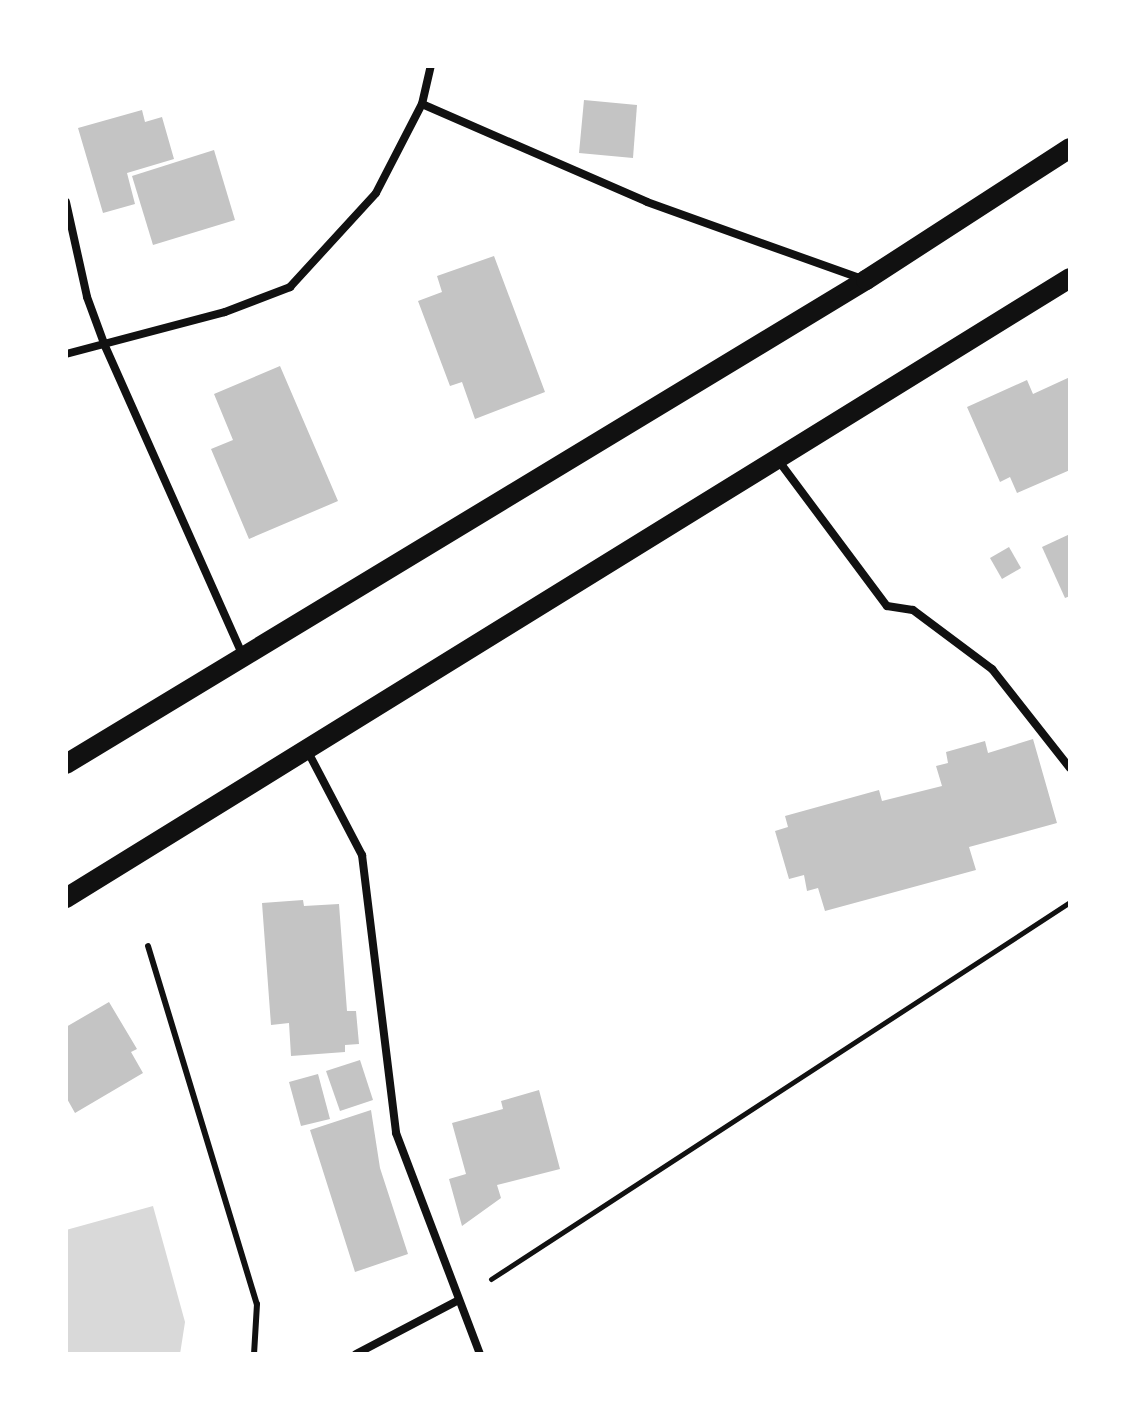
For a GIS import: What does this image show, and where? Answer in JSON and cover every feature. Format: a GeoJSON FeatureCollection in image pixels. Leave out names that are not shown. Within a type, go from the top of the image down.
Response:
{"type":"FeatureCollection","features":[{"type":"Feature","properties":{"kind":"main road"},"geometry":{"type":"LineString","coordinates":[[66,764],[866,280],[1070,148]]}},
{"type":"Feature","properties":{"kind":"main road"},"geometry":{"type":"LineString","coordinates":[[66,898],[1070,278]]}},
{"type":"Feature","properties":{"kind":"street"},"geometry":{"type":"LineString","coordinates":[[66,354],[225,312],[290,287],[376,193],[422,104],[431,66]]}},
{"type":"Feature","properties":{"kind":"street"},"geometry":{"type":"LineString","coordinates":[[422,104],[647,202],[866,280]]}},
{"type":"Feature","properties":{"kind":"street"},"geometry":{"type":"LineString","coordinates":[[66,202],[87,297],[105,346],[243,655]]}},
{"type":"Feature","properties":{"kind":"street"},"geometry":{"type":"LineString","coordinates":[[777,460],[887,606],[913,610],[992,669],[1070,768]]}},
{"type":"Feature","properties":{"kind":"street"},"geometry":{"type":"LineString","coordinates":[[307,750],[362,855],[396,1133],[457,1301],[480,1354]]}},
{"type":"Feature","properties":{"kind":"street"},"geometry":{"type":"LineString","coordinates":[[356,1354],[457,1301]]}},
{"type":"Feature","properties":{"kind":"lane"},"geometry":{"type":"LineString","coordinates":[[148,946],[257,1304],[254,1354]]}},
{"type":"Feature","properties":{"kind":"path"},"geometry":{"type":"LineString","coordinates":[[457,1301],[1070,902]]}},
{"type":"Feature","properties":{"kind":"shaded area"},"geometry":{"type":"Polygon","coordinates":[[[153,1206],[185,1322],[180,1354],[66,1354],[66,1230],[153,1206]]]}},
{"type":"Feature","properties":{"kind":"building"},"geometry":{"type":"Polygon","coordinates":[[[584,100],[637,105],[633,158],[579,153],[584,100]]]}},
{"type":"Feature","properties":{"kind":"building"},"geometry":{"type":"Polygon","coordinates":[[[142,110],[145,122],[162,117],[174,159],[127,173],[135,204],[103,213],[78,128],[142,110]]]}},
{"type":"Feature","properties":{"kind":"building"},"geometry":{"type":"Polygon","coordinates":[[[214,150],[235,220],[153,245],[132,176],[214,150]]]}},
{"type":"Feature","properties":{"kind":"building"},"geometry":{"type":"Polygon","coordinates":[[[494,256],[545,392],[475,419],[462,382],[450,386],[418,301],[442,292],[437,276],[494,256]]]}},
{"type":"Feature","properties":{"kind":"building"},"geometry":{"type":"Polygon","coordinates":[[[280,366],[338,501],[249,539],[211,449],[233,440],[214,394],[280,366]]]}},
{"type":"Feature","properties":{"kind":"building"},"geometry":{"type":"Polygon","coordinates":[[[1070,377],[1070,470],[1017,493],[1010,477],[1000,482],[967,407],[1027,380],[1033,394],[1070,377]]]}},
{"type":"Feature","properties":{"kind":"building"},"geometry":{"type":"Polygon","coordinates":[[[1070,534],[1070,596],[1065,598],[1042,547],[1070,534]]]}},
{"type":"Feature","properties":{"kind":"building"},"geometry":{"type":"Polygon","coordinates":[[[1009,547],[1021,568],[1002,579],[990,558],[1009,547]]]}},
{"type":"Feature","properties":{"kind":"building"},"geometry":{"type":"Polygon","coordinates":[[[1033,739],[1057,823],[969,847],[976,870],[825,911],[818,888],[807,891],[804,875],[789,879],[775,831],[788,827],[785,816],[879,790],[882,801],[942,786],[936,766],[948,763],[946,752],[985,741],[988,753],[1033,739]]]}},
{"type":"Feature","properties":{"kind":"building"},"geometry":{"type":"Polygon","coordinates":[[[303,900],[304,906],[339,904],[347,1011],[356,1011],[359,1044],[345,1045],[345,1052],[291,1056],[289,1023],[271,1025],[262,903],[303,900]]]}},
{"type":"Feature","properties":{"kind":"building"},"geometry":{"type":"Polygon","coordinates":[[[109,1002],[137,1049],[131,1052],[143,1073],[75,1113],[66,1097],[66,1027],[109,1002]]]}},
{"type":"Feature","properties":{"kind":"building"},"geometry":{"type":"Polygon","coordinates":[[[360,1060],[373,1100],[340,1111],[326,1071],[360,1060]]]}},
{"type":"Feature","properties":{"kind":"building"},"geometry":{"type":"Polygon","coordinates":[[[318,1074],[330,1119],[301,1126],[289,1082],[318,1074]]]}},
{"type":"Feature","properties":{"kind":"building"},"geometry":{"type":"Polygon","coordinates":[[[539,1090],[560,1169],[497,1185],[501,1198],[462,1226],[449,1179],[466,1174],[452,1123],[503,1109],[501,1101],[539,1090]]]}},
{"type":"Feature","properties":{"kind":"building"},"geometry":{"type":"Polygon","coordinates":[[[371,1110],[380,1168],[408,1254],[355,1272],[310,1130],[371,1110]]]}}]}
